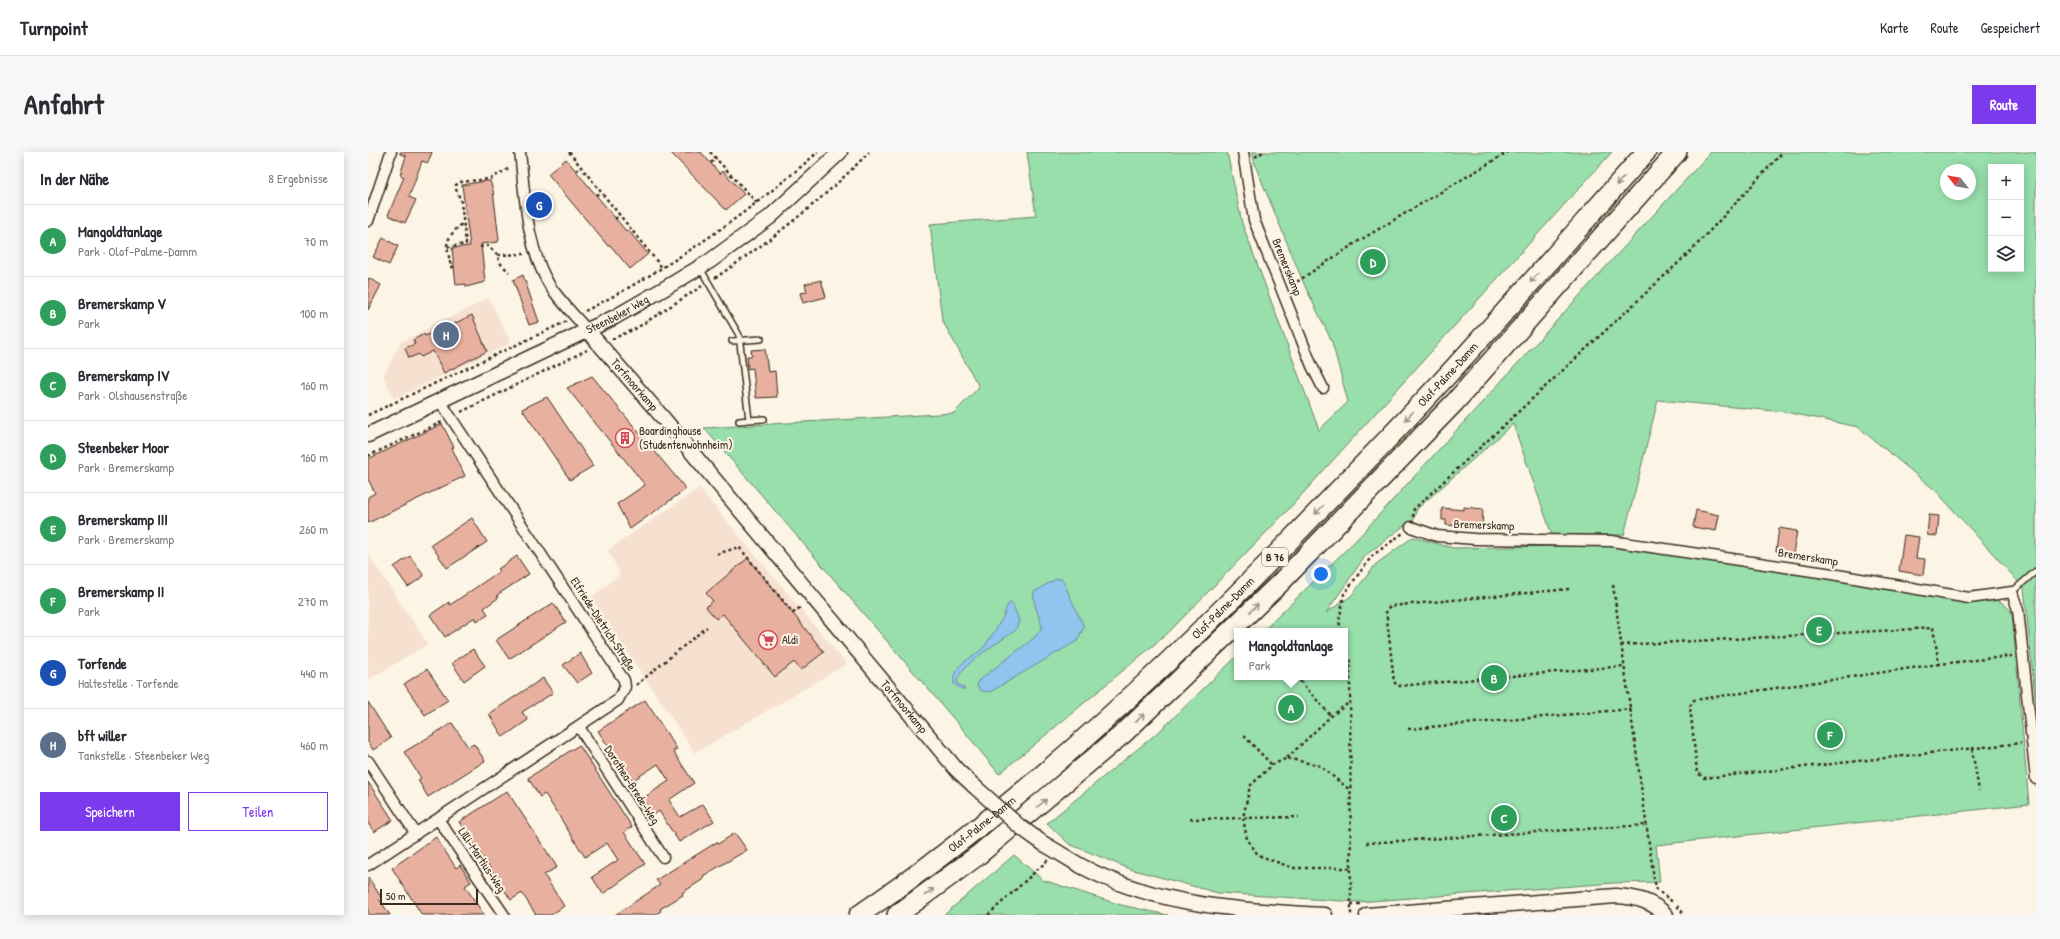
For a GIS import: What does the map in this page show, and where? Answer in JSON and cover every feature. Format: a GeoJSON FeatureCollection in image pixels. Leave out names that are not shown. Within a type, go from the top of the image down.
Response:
{"type":"FeatureCollection","features":[{"type":"Feature","properties":{"kind":"highway","name":"Olof-Palme-Damm"},"geometry":{"type":"LineString","coordinates":[[859,915],[960,842],[1042,775],[1113,714],[1182,649],[1263,570],[1430,394],[1646,152]]}},
{"type":"Feature","properties":{"kind":"highway","name":"Olof-Palme-Damm"},"geometry":{"type":"LineString","coordinates":[[897,915],[977,856],[1118,738],[1274,589],[1455,402],[1677,152]]}},
{"type":"Feature","properties":{"kind":"street"},"geometry":{"type":"LineString","coordinates":[[368,221],[391,152]]}},
{"type":"Feature","properties":{"kind":"street"},"geometry":{"type":"LineString","coordinates":[[520,152],[527,214],[541,268],[557,296],[588,331]]}},
{"type":"Feature","properties":{"kind":"street","name":"Steenbeker Weg"},"geometry":{"type":"LineString","coordinates":[[368,435],[588,331],[615,317],[700,267],[770,217],[840,152]]}},
{"type":"Feature","properties":{"kind":"street","name":"Bremerskamp"},"geometry":{"type":"LineString","coordinates":[[1243,152],[1254,220],[1312,366],[1323,388]]}},
{"type":"Feature","properties":{"kind":"street","name":"Torfmoorkamp"},"geometry":{"type":"LineString","coordinates":[[588,331],[664,419],[956,770],[1019,826],[1044,844],[1084,867],[1161,896],[1226,908],[1325,915]]}},
{"type":"Feature","properties":{"kind":"street","name":"Elfriede-Dietrich-Straße"},"geometry":{"type":"LineString","coordinates":[[368,865],[580,727],[618,700],[625,687],[624,680],[440,401]]}},
{"type":"Feature","properties":{"kind":"street","name":"Bremerskamp"},"geometry":{"type":"LineString","coordinates":[[1412,527],[1437,536],[1475,539],[1616,542],[1826,573],[1969,598],[2012,592]]}},
{"type":"Feature","properties":{"kind":"street"},"geometry":{"type":"LineString","coordinates":[[2012,592],[2018,610],[2036,779]]}},
{"type":"Feature","properties":{"kind":"street","name":"Dorothea-Brede-Weg"},"geometry":{"type":"LineString","coordinates":[[580,727],[663,857]]}},
{"type":"Feature","properties":{"kind":"street"},"geometry":{"type":"LineString","coordinates":[[368,762],[416,834]]}},
{"type":"Feature","properties":{"kind":"street","name":"Lilli-Martius-Weg"},"geometry":{"type":"LineString","coordinates":[[438,819],[504,915]]}},
{"type":"Feature","properties":{"kind":"street"},"geometry":{"type":"LineString","coordinates":[[1367,915],[1616,896],[1634,897],[1648,902],[1659,908],[1666,915]]}},
{"type":"Feature","properties":{"kind":"lane"},"geometry":{"type":"LineString","coordinates":[[700,267],[739,335],[749,420]]}},
{"type":"Feature","properties":{"kind":"lane"},"geometry":{"type":"LineString","coordinates":[[732,341],[761,339]]}},
{"type":"Feature","properties":{"kind":"lane"},"geometry":{"type":"LineString","coordinates":[[739,421],[764,419]]}},
{"type":"Feature","properties":{"kind":"lane"},"geometry":{"type":"LineString","coordinates":[[2012,592],[2036,571]]}},
{"type":"Feature","properties":{"kind":"path"},"geometry":{"type":"LineString","coordinates":[[569,152],[639,241],[664,269]]}},
{"type":"Feature","properties":{"kind":"path"},"geometry":{"type":"LineString","coordinates":[[710,152],[735,181],[757,203]]}},
{"type":"Feature","properties":{"kind":"path"},"geometry":{"type":"LineString","coordinates":[[368,415],[549,331],[664,269],[707,240],[757,203],[818,152]]}},
{"type":"Feature","properties":{"kind":"path"},"geometry":{"type":"LineString","coordinates":[[1282,290],[1357,242],[1508,152]]}},
{"type":"Feature","properties":{"kind":"path"},"geometry":{"type":"LineString","coordinates":[[1341,628],[1339,622],[1344,594],[1372,556],[1412,527],[1414,508],[1691,251],[1783,152]]}},
{"type":"Feature","properties":{"kind":"path"},"geometry":{"type":"LineString","coordinates":[[711,163],[716,158]]}},
{"type":"Feature","properties":{"kind":"path"},"geometry":{"type":"LineString","coordinates":[[448,247],[466,244],[466,230],[463,223],[463,200],[456,189],[458,184],[490,179],[521,163]]}},
{"type":"Feature","properties":{"kind":"path"},"geometry":{"type":"LineString","coordinates":[[576,171],[581,167]]}},
{"type":"Feature","properties":{"kind":"path"},"geometry":{"type":"LineString","coordinates":[[596,195],[601,192]]}},
{"type":"Feature","properties":{"kind":"path"},"geometry":{"type":"LineString","coordinates":[[616,219],[620,215]]}},
{"type":"Feature","properties":{"kind":"path"},"geometry":{"type":"LineString","coordinates":[[454,267],[451,267],[448,241],[454,230],[463,223]]}},
{"type":"Feature","properties":{"kind":"path"},"geometry":{"type":"LineString","coordinates":[[480,247],[488,246],[498,255],[499,262],[509,272]]}},
{"type":"Feature","properties":{"kind":"path"},"geometry":{"type":"LineString","coordinates":[[498,255],[536,253]]}},
{"type":"Feature","properties":{"kind":"path"},"geometry":{"type":"LineString","coordinates":[[368,456],[451,418],[484,399],[600,344]]}},
{"type":"Feature","properties":{"kind":"path"},"geometry":{"type":"LineString","coordinates":[[716,554],[739,546],[793,613],[806,603]]}},
{"type":"Feature","properties":{"kind":"path"},"geometry":{"type":"LineString","coordinates":[[1614,585],[1654,879]]}},
{"type":"Feature","properties":{"kind":"path"},"geometry":{"type":"LineString","coordinates":[[1569,589],[1390,606],[1386,610],[1394,682],[1398,686],[1624,666]]}},
{"type":"Feature","properties":{"kind":"path"},"geometry":{"type":"LineString","coordinates":[[625,687],[633,687],[641,682],[707,627]]}},
{"type":"Feature","properties":{"kind":"path"},"geometry":{"type":"LineString","coordinates":[[1622,645],[1933,628],[1939,664]]}},
{"type":"Feature","properties":{"kind":"path"},"geometry":{"type":"LineString","coordinates":[[1348,653],[1350,660],[1351,915]]}},
{"type":"Feature","properties":{"kind":"path"},"geometry":{"type":"LineString","coordinates":[[2022,655],[1939,664],[1694,700],[1690,706],[1696,772],[1704,778],[2032,742]]}},
{"type":"Feature","properties":{"kind":"path"},"geometry":{"type":"LineString","coordinates":[[1300,681],[1331,716]]}},
{"type":"Feature","properties":{"kind":"path"},"geometry":{"type":"LineString","coordinates":[[1350,702],[1331,716],[1287,758],[1272,765],[1250,786],[1243,818],[1247,839],[1258,855],[1293,868],[1350,868]]}},
{"type":"Feature","properties":{"kind":"path"},"geometry":{"type":"LineString","coordinates":[[1408,729],[1631,709]]}},
{"type":"Feature","properties":{"kind":"path"},"geometry":{"type":"LineString","coordinates":[[1244,736],[1272,765]]}},
{"type":"Feature","properties":{"kind":"path"},"geometry":{"type":"LineString","coordinates":[[1972,749],[1979,791]]}},
{"type":"Feature","properties":{"kind":"path"},"geometry":{"type":"LineString","coordinates":[[1287,758],[1320,766],[1350,790]]}},
{"type":"Feature","properties":{"kind":"path"},"geometry":{"type":"LineString","coordinates":[[1190,819],[1299,817]]}},
{"type":"Feature","properties":{"kind":"path"},"geometry":{"type":"LineString","coordinates":[[1366,843],[1647,826]]}},
{"type":"Feature","properties":{"kind":"path"},"geometry":{"type":"LineString","coordinates":[[988,915],[1049,858]]}},
{"type":"Feature","properties":{"kind":"shaded area"},"geometry":{"type":"Polygon","coordinates":[[[489,298],[511,343],[394,399],[383,376],[401,342],[489,298]]]}},
{"type":"Feature","properties":{"kind":"shaded area"},"geometry":{"type":"Polygon","coordinates":[[[699,488],[847,664],[695,753],[591,598],[620,574],[608,550],[699,488]]]}},
{"type":"Feature","properties":{"kind":"shaded area"},"geometry":{"type":"Polygon","coordinates":[[[368,554],[428,644],[368,680],[368,554]]]}},
{"type":"Feature","properties":{"kind":"green space"},"geometry":{"type":"Polygon","coordinates":[[[1027,152],[1227,152],[1242,223],[1319,430],[1348,402],[1332,342],[1304,284],[1255,165],[1252,152],[1612,152],[1287,511],[1168,633],[999,774],[959,725],[704,428],[954,413],[979,387],[942,320],[930,224],[1036,216],[1027,152]]]}},
{"type":"Feature","properties":{"kind":"green space"},"geometry":{"type":"Polygon","coordinates":[[[1711,152],[2036,152],[2036,705],[2024,588],[1936,491],[1858,427],[1786,412],[1658,400],[1624,535],[1552,535],[1513,424],[1417,509],[1411,527],[1405,525],[1366,555],[1326,613],[1351,596],[1376,564],[1413,537],[1453,548],[1618,545],[1970,602],[1989,600],[1998,601],[2007,607],[2012,613],[2029,804],[1656,845],[1660,882],[1614,883],[1358,902],[1218,893],[1130,869],[1069,844],[1047,823],[1162,729],[1234,659],[1234,680],[1348,680],[1348,628],[1266,628],[1357,539],[1711,152]]]}},
{"type":"Feature","properties":{"kind":"green space"},"geometry":{"type":"Polygon","coordinates":[[[1014,855],[1043,880],[1121,905],[1168,915],[944,915],[1014,855]]]}},
{"type":"Feature","properties":{"kind":"water"},"geometry":{"type":"Polygon","coordinates":[[[1056,579],[1062,579],[1084,627],[1077,641],[990,692],[981,691],[977,686],[978,681],[1034,638],[1042,628],[1034,601],[1034,592],[1056,579]]]}},
{"type":"Feature","properties":{"kind":"water"},"geometry":{"type":"Polygon","coordinates":[[[1009,603],[1012,603],[1019,620],[1016,630],[981,654],[964,669],[959,676],[957,683],[965,689],[961,689],[954,684],[956,672],[963,663],[978,653],[985,646],[1003,617],[1009,603]]]}},
{"type":"Feature","properties":{"kind":"building"},"geometry":{"type":"Polygon","coordinates":[[[400,152],[432,152],[428,163],[422,161],[409,197],[416,200],[405,223],[388,215],[404,177],[400,175],[406,156],[400,154],[400,152]]]}},
{"type":"Feature","properties":{"kind":"building"},"geometry":{"type":"Polygon","coordinates":[[[670,152],[701,152],[720,174],[723,171],[744,194],[726,210],[670,152]]]}},
{"type":"Feature","properties":{"kind":"building"},"geometry":{"type":"Polygon","coordinates":[[[566,159],[626,231],[628,230],[648,254],[630,269],[610,245],[608,246],[548,174],[566,159]]]}},
{"type":"Feature","properties":{"kind":"building"},"geometry":{"type":"Polygon","coordinates":[[[490,181],[493,190],[499,240],[498,242],[481,244],[485,282],[466,287],[466,284],[456,285],[452,248],[470,246],[462,185],[490,181]]]}},
{"type":"Feature","properties":{"kind":"building"},"geometry":{"type":"Polygon","coordinates":[[[383,238],[398,246],[389,265],[373,257],[383,238]]]}},
{"type":"Feature","properties":{"kind":"building"},"geometry":{"type":"Polygon","coordinates":[[[523,275],[539,322],[529,325],[513,280],[523,275]]]}},
{"type":"Feature","properties":{"kind":"building"},"geometry":{"type":"Polygon","coordinates":[[[368,278],[381,285],[368,310],[368,278]]]}},
{"type":"Feature","properties":{"kind":"building"},"geometry":{"type":"Polygon","coordinates":[[[821,280],[826,297],[803,303],[800,293],[807,292],[805,284],[821,280]]]}},
{"type":"Feature","properties":{"kind":"building"},"geometry":{"type":"Polygon","coordinates":[[[472,315],[487,351],[444,373],[433,351],[421,357],[419,354],[409,358],[405,348],[415,344],[413,340],[424,334],[425,336],[434,332],[435,333],[472,315]]]}},
{"type":"Feature","properties":{"kind":"building"},"geometry":{"type":"Polygon","coordinates":[[[765,349],[768,372],[775,371],[777,397],[756,398],[753,368],[748,369],[747,356],[752,356],[751,350],[765,349]]]}},
{"type":"Feature","properties":{"kind":"building","name":"Boardinghouse (Studentenwohnheim)"},"geometry":{"type":"Polygon","coordinates":[[[592,376],[686,489],[630,529],[617,504],[645,485],[567,388],[592,376]]]}},
{"type":"Feature","properties":{"kind":"building"},"geometry":{"type":"Polygon","coordinates":[[[547,397],[593,466],[570,480],[522,409],[547,397]]]}},
{"type":"Feature","properties":{"kind":"building"},"geometry":{"type":"Polygon","coordinates":[[[442,424],[454,447],[452,448],[465,476],[368,523],[368,497],[375,493],[368,479],[368,459],[442,424]]]}},
{"type":"Feature","properties":{"kind":"building"},"geometry":{"type":"Polygon","coordinates":[[[1464,507],[1483,509],[1482,528],[1446,525],[1446,520],[1442,520],[1442,508],[1464,510],[1464,507]]]}},
{"type":"Feature","properties":{"kind":"building"},"geometry":{"type":"Polygon","coordinates":[[[1696,510],[1719,515],[1716,531],[1693,527],[1696,510]]]}},
{"type":"Feature","properties":{"kind":"building"},"geometry":{"type":"Polygon","coordinates":[[[1929,515],[1939,516],[1937,536],[1927,535],[1929,515]]]}},
{"type":"Feature","properties":{"kind":"building"},"geometry":{"type":"Polygon","coordinates":[[[472,518],[487,542],[447,568],[431,545],[472,518]]]}},
{"type":"Feature","properties":{"kind":"building"},"geometry":{"type":"Polygon","coordinates":[[[1779,528],[1797,531],[1793,554],[1776,551],[1779,528]]]}},
{"type":"Feature","properties":{"kind":"building"},"geometry":{"type":"Polygon","coordinates":[[[1904,535],[1919,537],[1916,558],[1925,559],[1923,575],[1899,571],[1904,535]]]}},
{"type":"Feature","properties":{"kind":"building"},"geometry":{"type":"Polygon","coordinates":[[[410,556],[424,576],[408,587],[394,567],[410,556]]]}},
{"type":"Feature","properties":{"kind":"building"},"geometry":{"type":"Polygon","coordinates":[[[517,556],[529,574],[497,595],[498,598],[484,608],[488,614],[477,621],[475,617],[445,637],[430,615],[449,602],[450,605],[500,571],[498,569],[517,556]]]}},
{"type":"Feature","properties":{"kind":"building","name":"Aldi"},"geometry":{"type":"Polygon","coordinates":[[[748,558],[824,652],[801,670],[794,662],[775,677],[723,614],[716,619],[706,607],[713,601],[706,593],[748,558]]]}},
{"type":"Feature","properties":{"kind":"building"},"geometry":{"type":"Polygon","coordinates":[[[553,603],[566,622],[509,659],[496,640],[553,603]]]}},
{"type":"Feature","properties":{"kind":"building"},"geometry":{"type":"Polygon","coordinates":[[[473,649],[485,666],[464,681],[452,663],[473,649]]]}},
{"type":"Feature","properties":{"kind":"building"},"geometry":{"type":"Polygon","coordinates":[[[580,653],[592,673],[577,683],[563,665],[580,653]]]}},
{"type":"Feature","properties":{"kind":"building"},"geometry":{"type":"Polygon","coordinates":[[[427,669],[448,700],[425,715],[404,684],[427,669]]]}},
{"type":"Feature","properties":{"kind":"building"},"geometry":{"type":"Polygon","coordinates":[[[543,678],[553,693],[522,712],[528,720],[503,737],[489,714],[543,678]]]}},
{"type":"Feature","properties":{"kind":"building"},"geometry":{"type":"Polygon","coordinates":[[[645,700],[677,749],[673,751],[694,783],[669,800],[680,817],[703,804],[714,821],[679,842],[659,811],[654,815],[643,798],[669,781],[658,764],[632,781],[598,731],[645,700]]]}},
{"type":"Feature","properties":{"kind":"building"},"geometry":{"type":"Polygon","coordinates":[[[368,702],[391,738],[373,750],[368,742],[368,702]]]}},
{"type":"Feature","properties":{"kind":"building"},"geometry":{"type":"Polygon","coordinates":[[[452,723],[468,747],[474,744],[485,761],[428,797],[418,780],[421,778],[404,752],[452,723]]]}},
{"type":"Feature","properties":{"kind":"building"},"geometry":{"type":"Polygon","coordinates":[[[579,745],[632,827],[624,832],[645,864],[603,894],[592,877],[618,860],[607,843],[585,857],[545,794],[540,797],[528,778],[579,745]]]}},
{"type":"Feature","properties":{"kind":"building"},"geometry":{"type":"Polygon","coordinates":[[[368,782],[393,820],[374,832],[368,823],[368,782]]]}},
{"type":"Feature","properties":{"kind":"building"},"geometry":{"type":"Polygon","coordinates":[[[507,791],[557,867],[544,875],[564,906],[551,915],[536,915],[522,893],[511,900],[459,822],[507,791]]]}},
{"type":"Feature","properties":{"kind":"building"},"geometry":{"type":"Polygon","coordinates":[[[735,833],[747,850],[703,876],[705,878],[682,893],[683,895],[660,909],[661,911],[654,915],[615,915],[660,885],[656,880],[717,842],[718,844],[735,833]]]}},
{"type":"Feature","properties":{"kind":"building"},"geometry":{"type":"Polygon","coordinates":[[[436,837],[456,868],[460,865],[471,882],[465,886],[484,915],[422,915],[392,868],[436,837]]]}},
{"type":"Feature","properties":{"kind":"building"},"geometry":{"type":"Polygon","coordinates":[[[368,877],[381,897],[379,899],[390,915],[368,915],[368,877]]]}},
{"type":"Feature","properties":{"kind":"place","name":"Torfende"},"geometry":{"type":"Point","coordinates":[539,205]}},
{"type":"Feature","properties":{"kind":"place","name":"Steenbeker Moor"},"geometry":{"type":"Point","coordinates":[1373,262]}},
{"type":"Feature","properties":{"kind":"place","name":"bft willer"},"geometry":{"type":"Point","coordinates":[446,335]}},
{"type":"Feature","properties":{"kind":"place","name":"Boardinghouse (Studentenwohnheim)"},"geometry":{"type":"Point","coordinates":[625,438]}},
{"type":"Feature","properties":{"kind":"place","name":"Bremerskamp III"},"geometry":{"type":"Point","coordinates":[1819,630]}},
{"type":"Feature","properties":{"kind":"place","name":"Aldi"},"geometry":{"type":"Point","coordinates":[768,640]}},
{"type":"Feature","properties":{"kind":"place","name":"Bremerskamp V"},"geometry":{"type":"Point","coordinates":[1494,678]}},
{"type":"Feature","properties":{"kind":"place","name":"Mangoldtanlage"},"geometry":{"type":"Point","coordinates":[1291,708]}},
{"type":"Feature","properties":{"kind":"place","name":"Bremerskamp II"},"geometry":{"type":"Point","coordinates":[1830,735]}},
{"type":"Feature","properties":{"kind":"place","name":"Bremerskamp IV"},"geometry":{"type":"Point","coordinates":[1504,818]}}]}
